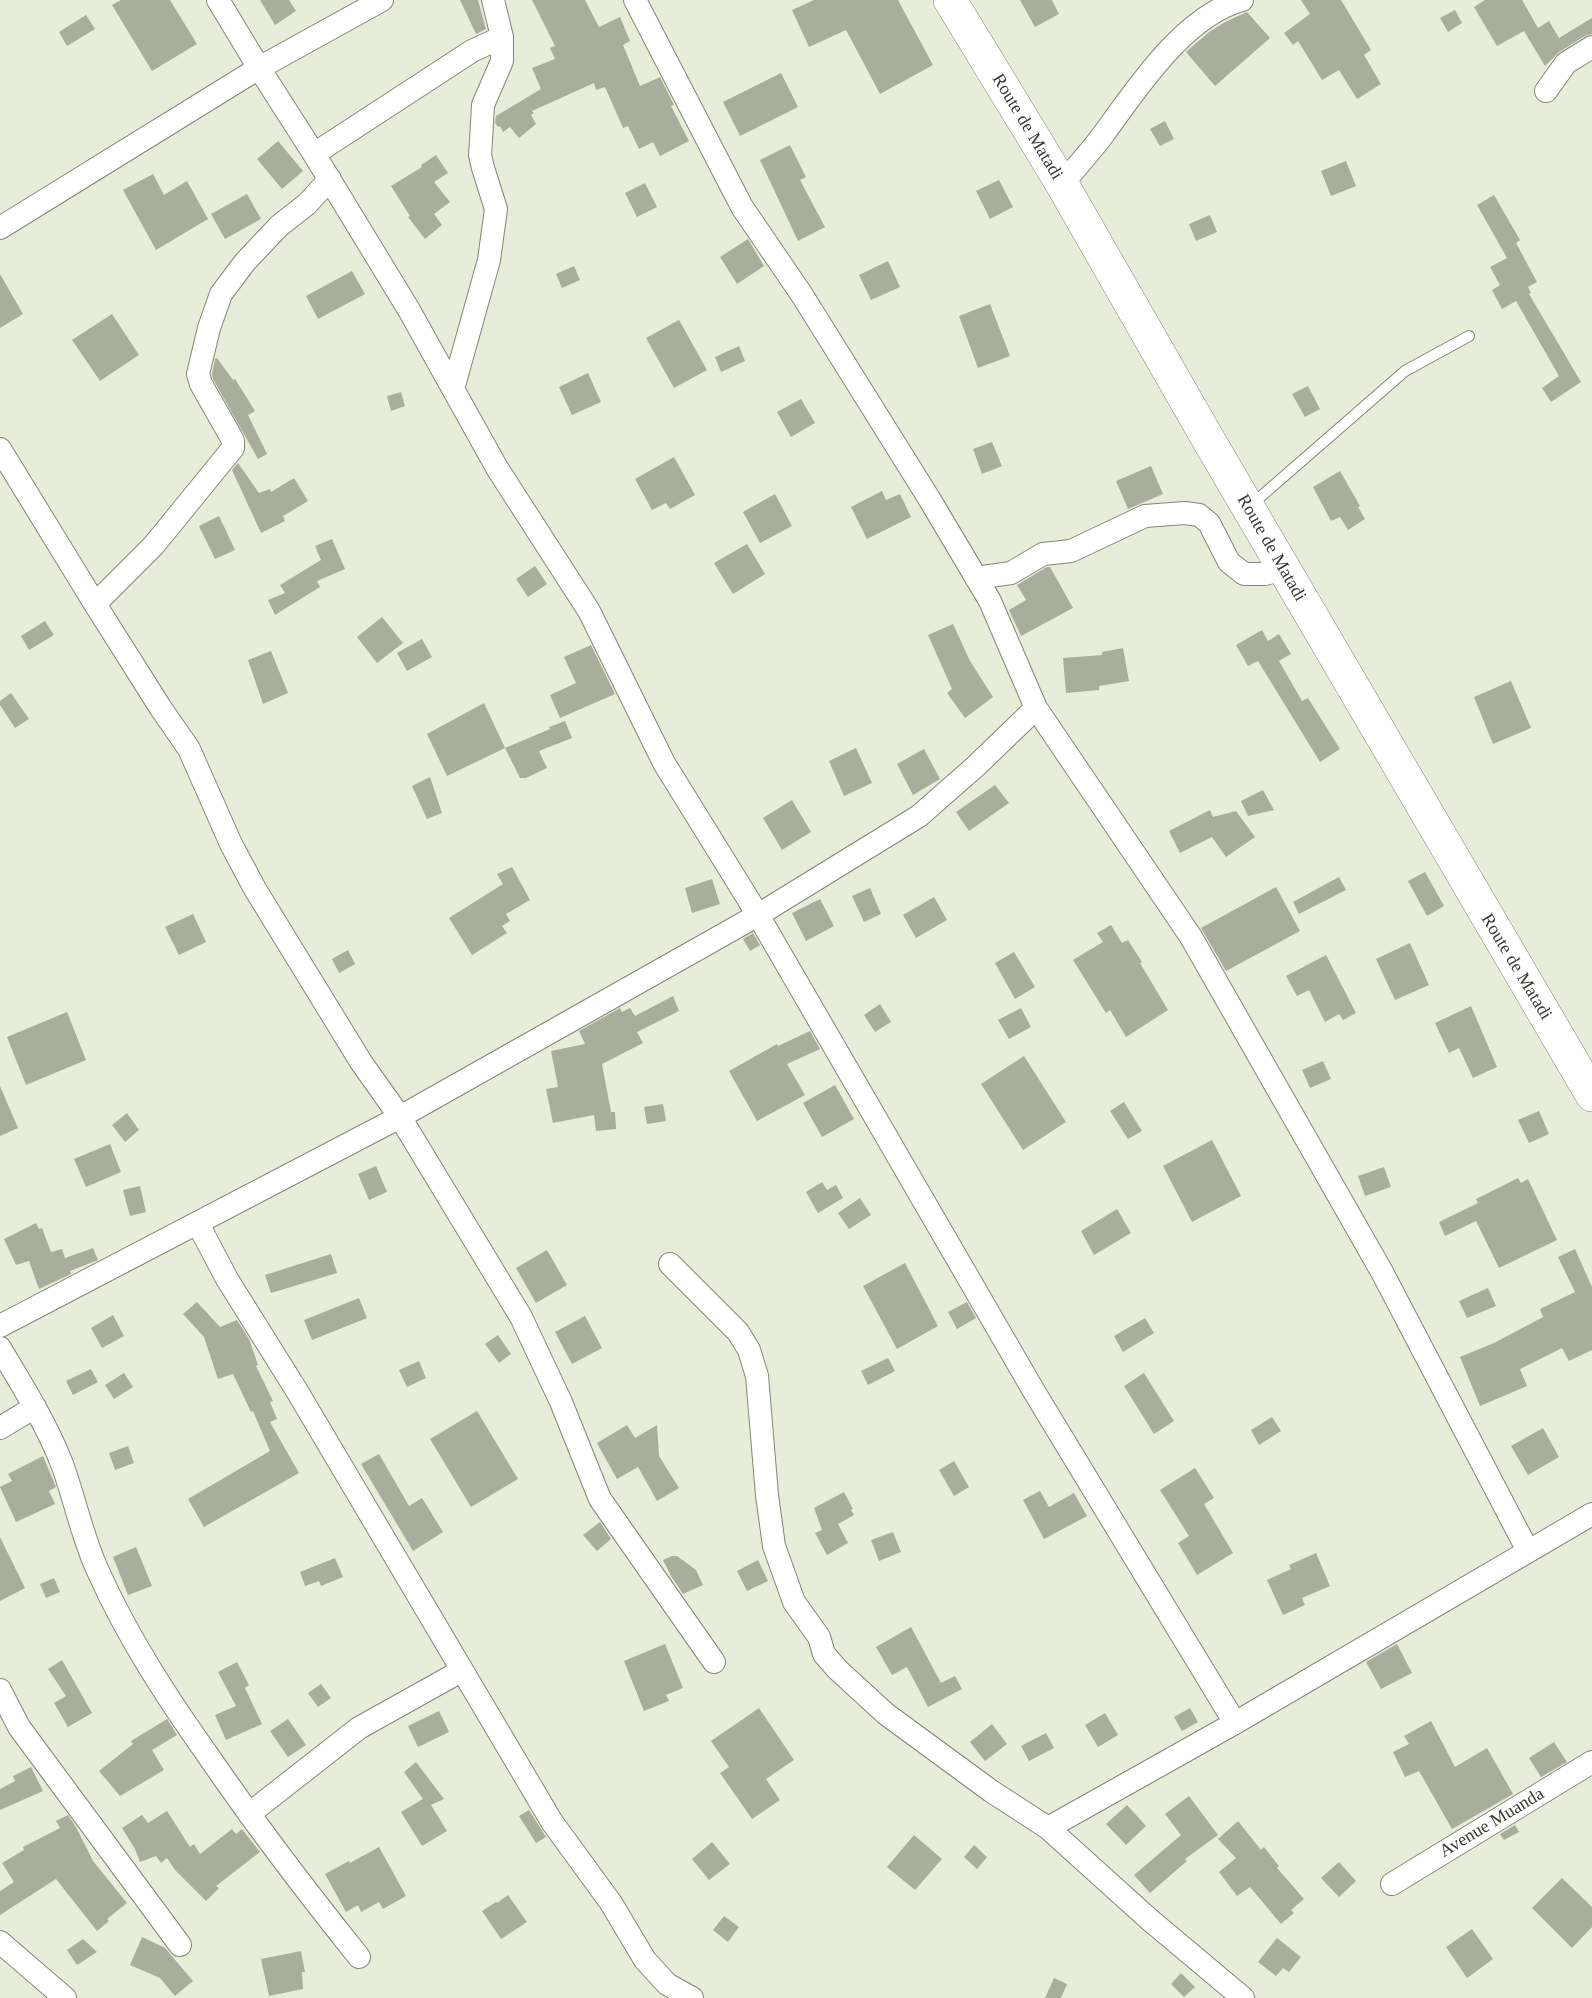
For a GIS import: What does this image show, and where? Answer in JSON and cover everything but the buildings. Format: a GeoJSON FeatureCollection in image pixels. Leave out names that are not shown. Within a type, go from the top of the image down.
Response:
{"type":"FeatureCollection","features":[{"type":"Feature","properties":{"kind":"highway","name":"Route de Matadi"},"geometry":{"type":"LineString","coordinates":[[950,0],[1062,184],[1248,508],[1592,1095]]}},
{"type":"Feature","properties":{"kind":"street"},"geometry":{"type":"LineString","coordinates":[[218,0],[409,310],[497,468],[589,611],[664,763],[758,915],[1035,1393],[1235,1723]]}},
{"type":"Feature","properties":{"kind":"street"},"geometry":{"type":"LineString","coordinates":[[0,228],[259,68],[382,0]]}},
{"type":"Feature","properties":{"kind":"street"},"geometry":{"type":"LineString","coordinates":[[453,389],[485,277],[496,209],[480,155],[483,105],[502,61],[502,37],[493,0]]}},
{"type":"Feature","properties":{"kind":"street"},"geometry":{"type":"LineString","coordinates":[[635,0],[742,207],[814,314],[990,601],[1036,708],[1191,937],[1382,1272],[1528,1551]]}},
{"type":"Feature","properties":{"kind":"street"},"geometry":{"type":"LineString","coordinates":[[1062,184],[1086,158],[1122,108],[1175,42],[1206,16],[1227,4],[1242,0]]}},
{"type":"Feature","properties":{"kind":"street"},"geometry":{"type":"LineString","coordinates":[[314,154],[472,51],[502,37]]}},
{"type":"Feature","properties":{"kind":"street"},"geometry":{"type":"LineString","coordinates":[[1546,91],[1566,63],[1592,47]]}},
{"type":"Feature","properties":{"kind":"street"},"geometry":{"type":"LineString","coordinates":[[95,604],[154,545],[233,448],[233,441],[201,384],[198,374],[209,328],[221,294],[245,262],[279,226],[307,204],[330,179]]}},
{"type":"Feature","properties":{"kind":"street"},"geometry":{"type":"LineString","coordinates":[[0,449],[95,604],[189,749],[231,844],[255,889],[362,1062],[400,1117],[521,1317],[561,1402],[600,1499],[714,1662]]}},
{"type":"Feature","properties":{"kind":"street"},"geometry":{"type":"LineString","coordinates":[[976,578],[1011,573],[1043,554],[1071,551],[1144,516],[1185,513],[1199,514],[1209,523],[1229,562],[1244,574],[1265,574],[1284,569]]}},
{"type":"Feature","properties":{"kind":"street"},"geometry":{"type":"LineString","coordinates":[[0,1326],[400,1117],[758,915],[919,816],[976,766],[1036,708]]}},
{"type":"Feature","properties":{"kind":"street"},"geometry":{"type":"LineString","coordinates":[[198,1224],[227,1279],[297,1391],[552,1822],[611,1903],[645,1960],[667,1984],[692,1998]]}},
{"type":"Feature","properties":{"kind":"street"},"geometry":{"type":"LineString","coordinates":[[670,1264],[738,1332],[749,1350],[757,1376],[766,1495],[774,1546],[794,1602],[819,1637],[824,1654],[886,1714],[958,1768],[1048,1828],[1150,1920],[1243,1998]]}},
{"type":"Feature","properties":{"kind":"street"},"geometry":{"type":"LineString","coordinates":[[0,1348],[36,1407],[62,1464],[76,1512],[98,1571],[159,1685],[249,1814],[301,1884],[360,1957]]}},
{"type":"Feature","properties":{"kind":"street"},"geometry":{"type":"LineString","coordinates":[[0,1428],[36,1407]]}},
{"type":"Feature","properties":{"kind":"street"},"geometry":{"type":"LineString","coordinates":[[1048,1828],[1235,1723],[1592,1514]]}},
{"type":"Feature","properties":{"kind":"street"},"geometry":{"type":"LineString","coordinates":[[249,1814],[359,1728],[461,1671]]}},
{"type":"Feature","properties":{"kind":"street"},"geometry":{"type":"LineString","coordinates":[[0,1690],[19,1727],[180,1946]]}},
{"type":"Feature","properties":{"kind":"street","name":"Avenue Muanda"},"geometry":{"type":"LineString","coordinates":[[1392,1884],[1592,1762]]}},
{"type":"Feature","properties":{"kind":"street"},"geometry":{"type":"LineString","coordinates":[[0,1942],[65,1998]]}},
{"type":"Feature","properties":{"kind":"lane"},"geometry":{"type":"LineString","coordinates":[[1248,508],[1405,372],[1469,336]]}}]}
